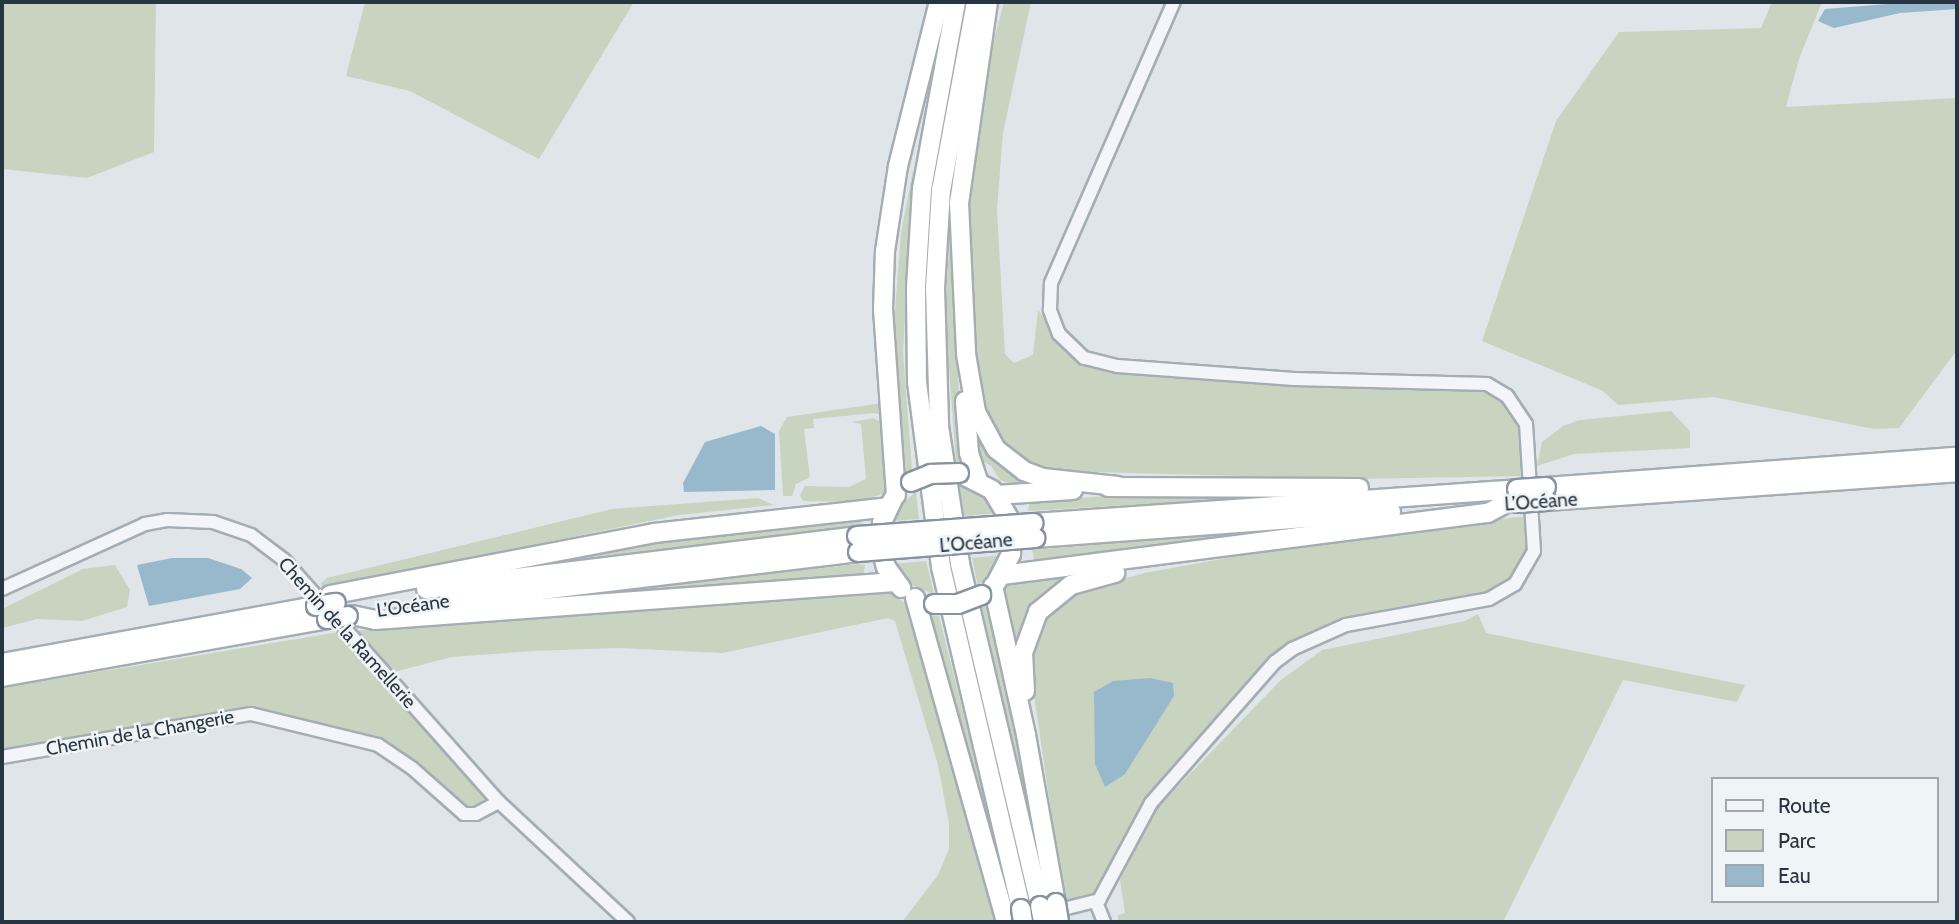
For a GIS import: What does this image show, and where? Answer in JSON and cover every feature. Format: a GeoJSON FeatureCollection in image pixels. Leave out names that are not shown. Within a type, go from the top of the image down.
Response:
{"type":"FeatureCollection","features":[{"type":"Feature","properties":{"kind":"highway"},"geometry":{"type":"LineString","coordinates":[[939,2],[889,211],[883,310],[887,339],[892,501],[880,545],[895,582],[915,598],[934,604],[958,604],[992,586],[1336,530],[1488,513],[1513,499]]}},
{"type":"Feature","properties":{"kind":"highway"},"geometry":{"type":"LineString","coordinates":[[956,2],[944,55],[922,189],[915,337],[920,426],[941,567],[1012,918]]}},
{"type":"Feature","properties":{"kind":"highway"},"geometry":{"type":"LineString","coordinates":[[976,2],[948,141],[935,288],[939,426],[960,564],[1051,915]]}},
{"type":"Feature","properties":{"kind":"highway"},"geometry":{"type":"LineString","coordinates":[[978,480],[969,453],[959,203],[988,2]]}},
{"type":"Feature","properties":{"kind":"highway"},"geometry":{"type":"LineString","coordinates":[[981,55],[997,2]]}},
{"type":"Feature","properties":{"kind":"highway"},"geometry":{"type":"LineString","coordinates":[[887,339],[900,212],[927,91],[944,55]]}},
{"type":"Feature","properties":{"kind":"highway"},"geometry":{"type":"LineString","coordinates":[[966,354],[981,425],[1003,457],[1043,478],[1118,486]]}},
{"type":"Feature","properties":{"kind":"highway","name":"L’Océane"},"geometry":{"type":"LineString","coordinates":[[2,663],[577,568],[1034,531],[1513,499],[1957,457]]}},
{"type":"Feature","properties":{"kind":"highway","name":"L’Océane"},"geometry":{"type":"LineString","coordinates":[[1546,494],[1957,472]]}},
{"type":"Feature","properties":{"kind":"highway"},"geometry":{"type":"LineString","coordinates":[[335,609],[654,533],[892,501],[911,482],[930,474],[959,474],[978,480],[996,495],[1013,531],[1011,554],[992,586],[1026,735],[1051,915]]}},
{"type":"Feature","properties":{"kind":"highway"},"geometry":{"type":"LineString","coordinates":[[996,495],[1118,486],[1451,485],[1470,491]]}},
{"type":"Feature","properties":{"kind":"highway","name":"L’Océane"},"geometry":{"type":"LineString","coordinates":[[1034,531],[1470,491],[1513,499]]}},
{"type":"Feature","properties":{"kind":"highway"},"geometry":{"type":"LineString","coordinates":[[1026,735],[1030,729],[1023,653],[1038,612],[1071,585],[1160,564],[1175,555]]}},
{"type":"Feature","properties":{"kind":"highway"},"geometry":{"type":"LineString","coordinates":[[335,609],[375,620],[895,582]]}},
{"type":"Feature","properties":{"kind":"highway"},"geometry":{"type":"LineString","coordinates":[[915,598],[1012,918]]}},
{"type":"Feature","properties":{"kind":"highway","name":"L’Océane"},"geometry":{"type":"LineString","coordinates":[[2,677],[335,609]]}},
{"type":"Feature","properties":{"kind":"street"},"geometry":{"type":"LineString","coordinates":[[1096,902],[1151,803],[1275,662],[1306,640],[1346,625],[1489,599],[1515,584],[1534,551],[1526,424],[1507,396],[1487,384],[1294,379],[1117,366],[1084,358],[1059,334],[1050,310],[1051,283],[1174,2]]}},
{"type":"Feature","properties":{"kind":"street","name":"Chemin de la Ramellerie"},"geometry":{"type":"LineString","coordinates":[[2,589],[123,531],[167,520],[213,522],[251,535],[284,559],[499,802],[628,922]]}},
{"type":"Feature","properties":{"kind":"street","name":"Chemin de la Changerie"},"geometry":{"type":"LineString","coordinates":[[2,757],[251,714],[378,745],[412,768],[464,814],[475,814],[499,802]]}},
{"type":"Feature","properties":{"kind":"street"},"geometry":{"type":"LineString","coordinates":[[1012,918],[1096,902]]}},
{"type":"Feature","properties":{"kind":"street"},"geometry":{"type":"LineString","coordinates":[[1096,902],[1104,922]]}},
{"type":"Feature","properties":{"kind":"green space"},"geometry":{"type":"Polygon","coordinates":[[[2,2],[156,2],[154,152],[87,178],[2,169],[2,2]]]}},
{"type":"Feature","properties":{"kind":"green space"},"geometry":{"type":"Polygon","coordinates":[[[365,2],[634,2],[539,159],[410,91],[346,76],[365,2]]]}},
{"type":"Feature","properties":{"kind":"green space"},"geometry":{"type":"Polygon","coordinates":[[[1004,2],[1031,2],[1003,133],[997,209],[1005,354],[1014,363],[1033,355],[1038,310],[1068,353],[1106,370],[1484,389],[1502,399],[1515,414],[1522,431],[1523,476],[1354,479],[1055,471],[1019,460],[1002,447],[987,415],[979,375],[968,254],[968,200],[985,74],[1004,2]]]}},
{"type":"Feature","properties":{"kind":"green space"},"geometry":{"type":"Polygon","coordinates":[[[1772,2],[1822,2],[1799,59],[1786,107],[1957,98],[1957,350],[1899,428],[1874,429],[1714,397],[1618,405],[1603,391],[1482,341],[1556,121],[1619,32],[1761,28],[1772,2]]]}},
{"type":"Feature","properties":{"kind":"green space"},"geometry":{"type":"Polygon","coordinates":[[[913,170],[903,352],[912,470],[906,475],[894,324],[901,233],[913,170]]]}},
{"type":"Feature","properties":{"kind":"green space"},"geometry":{"type":"Polygon","coordinates":[[[953,180],[952,233],[962,465],[956,462],[945,315],[953,180]]]}},
{"type":"Feature","properties":{"kind":"green space"},"geometry":{"type":"Polygon","coordinates":[[[882,403],[883,416],[875,413],[813,419],[814,428],[804,429],[810,477],[796,484],[792,496],[783,496],[779,431],[787,417],[882,403]]]}},
{"type":"Feature","properties":{"kind":"green space"},"geometry":{"type":"Polygon","coordinates":[[[1671,411],[1690,431],[1690,448],[1574,454],[1537,466],[1542,442],[1563,426],[1580,420],[1671,411]]]}},
{"type":"Feature","properties":{"kind":"green space"},"geometry":{"type":"Polygon","coordinates":[[[874,418],[883,424],[886,492],[861,502],[803,501],[800,495],[805,486],[849,487],[866,479],[861,424],[851,422],[874,418]]]}},
{"type":"Feature","properties":{"kind":"green space"},"geometry":{"type":"Polygon","coordinates":[[[976,426],[1042,485],[1017,486],[1000,480],[991,466],[978,458],[976,426]]]}},
{"type":"Feature","properties":{"kind":"green space"},"geometry":{"type":"Polygon","coordinates":[[[959,484],[984,495],[999,513],[964,516],[959,484]]]}},
{"type":"Feature","properties":{"kind":"green space"},"geometry":{"type":"Polygon","coordinates":[[[916,491],[919,519],[892,521],[897,510],[916,491]]]}},
{"type":"Feature","properties":{"kind":"green space"},"geometry":{"type":"Polygon","coordinates":[[[1173,492],[1297,495],[1028,511],[1030,501],[1173,492]]]}},
{"type":"Feature","properties":{"kind":"green space"},"geometry":{"type":"Polygon","coordinates":[[[758,498],[774,505],[679,515],[326,587],[320,584],[327,578],[612,509],[758,498]]]}},
{"type":"Feature","properties":{"kind":"green space"},"geometry":{"type":"Polygon","coordinates":[[[859,515],[861,523],[856,526],[523,565],[616,544],[859,515]]]}},
{"type":"Feature","properties":{"kind":"green space"},"geometry":{"type":"Polygon","coordinates":[[[1528,517],[1530,524],[1527,554],[1512,579],[1493,592],[1328,624],[1292,642],[1268,662],[1151,795],[1101,888],[1094,896],[1065,907],[1029,661],[1045,613],[1064,596],[1144,573],[1347,536],[1528,517]]]}},
{"type":"Feature","properties":{"kind":"green space"},"geometry":{"type":"Polygon","coordinates":[[[1298,530],[1035,563],[1032,550],[1255,532],[1298,530]]]}},
{"type":"Feature","properties":{"kind":"green space"},"geometry":{"type":"Polygon","coordinates":[[[1003,555],[997,569],[978,586],[972,558],[1003,555]]]}},
{"type":"Feature","properties":{"kind":"green space"},"geometry":{"type":"Polygon","coordinates":[[[926,561],[934,594],[909,584],[894,564],[926,561]]]}},
{"type":"Feature","properties":{"kind":"green space"},"geometry":{"type":"Polygon","coordinates":[[[115,565],[130,590],[127,607],[82,621],[37,619],[2,628],[2,609],[83,569],[115,565]]]}},
{"type":"Feature","properties":{"kind":"green space"},"geometry":{"type":"Polygon","coordinates":[[[865,565],[863,577],[523,600],[865,565]]]}},
{"type":"Feature","properties":{"kind":"green space"},"geometry":{"type":"Polygon","coordinates":[[[1081,572],[1071,580],[1014,655],[1005,589],[1013,580],[1037,575],[1059,579],[1081,572]]]}},
{"type":"Feature","properties":{"kind":"green space"},"geometry":{"type":"Polygon","coordinates":[[[886,588],[914,611],[996,921],[902,922],[938,875],[949,849],[949,824],[938,765],[895,621],[888,618],[722,653],[618,648],[532,651],[452,657],[390,673],[354,631],[886,588]]]}},
{"type":"Feature","properties":{"kind":"green space"},"geometry":{"type":"Polygon","coordinates":[[[989,604],[1014,698],[1048,904],[982,608],[989,604]]]}},
{"type":"Feature","properties":{"kind":"green space"},"geometry":{"type":"Polygon","coordinates":[[[1478,614],[1486,633],[1745,685],[1737,702],[1623,680],[1503,922],[1118,922],[1118,915],[1125,913],[1120,880],[1153,812],[1281,680],[1322,650],[1465,621],[1478,614]]]}},
{"type":"Feature","properties":{"kind":"green space"},"geometry":{"type":"Polygon","coordinates":[[[929,615],[939,616],[1013,911],[1008,912],[929,615]]]}},
{"type":"Feature","properties":{"kind":"green space"},"geometry":{"type":"Polygon","coordinates":[[[339,632],[486,796],[483,805],[465,807],[404,753],[376,739],[254,711],[2,752],[2,688],[339,632]]]}},
{"type":"Feature","properties":{"kind":"water"},"geometry":{"type":"Polygon","coordinates":[[[1912,2],[1957,2],[1957,9],[1900,13],[1834,28],[1818,21],[1825,9],[1912,2]]]}},
{"type":"Feature","properties":{"kind":"water"},"geometry":{"type":"Polygon","coordinates":[[[761,426],[775,434],[775,490],[684,492],[683,483],[705,442],[761,426]]]}},
{"type":"Feature","properties":{"kind":"water"},"geometry":{"type":"Polygon","coordinates":[[[172,558],[208,558],[241,569],[252,578],[240,589],[149,606],[137,565],[172,558]]]}},
{"type":"Feature","properties":{"kind":"water"},"geometry":{"type":"Polygon","coordinates":[[[1150,678],[1173,683],[1174,696],[1125,774],[1105,787],[1095,764],[1094,692],[1113,681],[1150,678]]]}}]}
